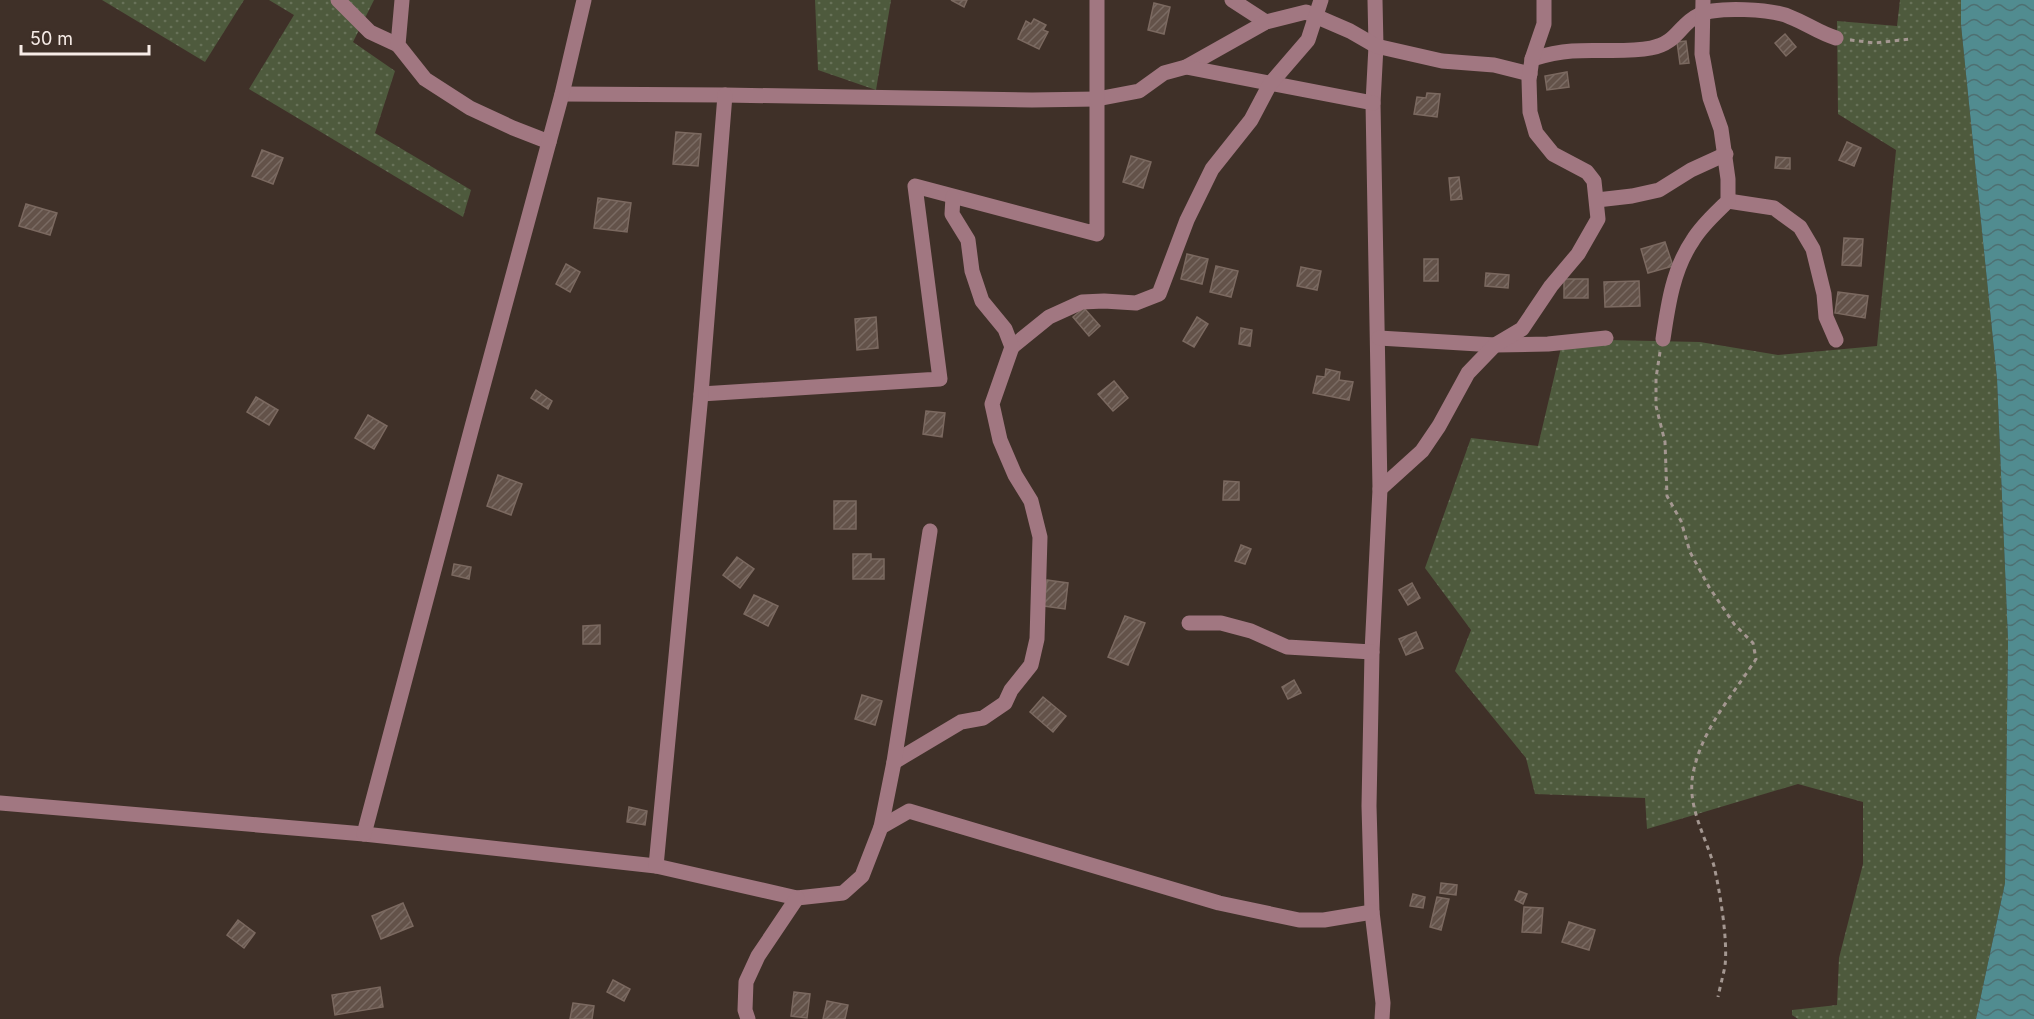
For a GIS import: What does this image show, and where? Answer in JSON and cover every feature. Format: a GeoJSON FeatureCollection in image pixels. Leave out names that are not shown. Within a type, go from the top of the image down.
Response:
{"type":"FeatureCollection","features":[{"type":"Feature","properties":{"kind":"street"},"geometry":{"type":"LineString","coordinates":[[338,0],[370,32],[398,45],[425,79],[470,108],[549,142]]}},
{"type":"Feature","properties":{"kind":"street"},"geometry":{"type":"LineString","coordinates":[[398,45],[402,0]]}},
{"type":"Feature","properties":{"kind":"street"},"geometry":{"type":"LineString","coordinates":[[364,834],[472,423],[562,94],[584,0]]}},
{"type":"Feature","properties":{"kind":"street"},"geometry":{"type":"LineString","coordinates":[[701,394],[940,379],[915,186],[1097,234],[1097,0]]}},
{"type":"Feature","properties":{"kind":"street"},"geometry":{"type":"LineString","coordinates":[[1232,0],[1266,22]]}},
{"type":"Feature","properties":{"kind":"street"},"geometry":{"type":"LineString","coordinates":[[894,762],[961,722],[983,718],[1005,703],[1011,690],[1031,665],[1037,639],[1040,537],[1031,501],[1015,475],[1000,440],[992,404],[1012,347],[1049,317],[1082,303],[1104,301],[1136,303],[1159,294],[1187,220],[1212,169],[1251,120],[1270,84],[1308,40],[1321,0]]}},
{"type":"Feature","properties":{"kind":"street"},"geometry":{"type":"LineString","coordinates":[[1375,0],[1376,46],[1373,103],[1380,489],[1372,652],[1369,806],[1372,912],[1383,1003],[1382,1019]]}},
{"type":"Feature","properties":{"kind":"street"},"geometry":{"type":"LineString","coordinates":[[1380,489],[1422,450],[1439,426],[1468,373],[1495,345],[1522,329],[1551,286],[1578,254],[1598,219],[1594,181],[1587,172],[1554,154],[1536,133],[1530,111],[1531,67],[1544,24],[1544,0]]}},
{"type":"Feature","properties":{"kind":"street"},"geometry":{"type":"LineString","coordinates":[[562,94],[1097,99],[1139,91],[1164,73],[1186,67],[1266,22],[1306,12],[1350,31],[1376,46],[1442,61],[1531,67],[1553,53],[1652,48],[1666,44],[1677,36],[1702,7]]}},
{"type":"Feature","properties":{"kind":"street"},"geometry":{"type":"LineString","coordinates":[[1702,7],[1765,10],[1789,16],[1836,38]]}},
{"type":"Feature","properties":{"kind":"street"},"geometry":{"type":"LineString","coordinates":[[1663,339],[1673,284],[1680,265],[1692,240],[1728,201],[1721,129],[1710,98],[1702,54],[1702,7]]}},
{"type":"Feature","properties":{"kind":"street"},"geometry":{"type":"LineString","coordinates":[[1186,67],[1373,103]]}},
{"type":"Feature","properties":{"kind":"street"},"geometry":{"type":"LineString","coordinates":[[656,866],[701,394],[725,94]]}},
{"type":"Feature","properties":{"kind":"street"},"geometry":{"type":"LineString","coordinates":[[1597,200],[1659,190],[1691,170],[1725,154]]}},
{"type":"Feature","properties":{"kind":"street"},"geometry":{"type":"LineString","coordinates":[[953,197],[952,214],[968,240],[972,271],[982,301],[1005,329],[1012,347]]}},
{"type":"Feature","properties":{"kind":"street"},"geometry":{"type":"LineString","coordinates":[[1728,201],[1774,208],[1800,227],[1813,249],[1824,294],[1826,317],[1836,340]]}},
{"type":"Feature","properties":{"kind":"street"},"geometry":{"type":"LineString","coordinates":[[1378,338],[1495,345],[1548,344],[1606,338]]}},
{"type":"Feature","properties":{"kind":"street"},"geometry":{"type":"LineString","coordinates":[[0,803],[364,834],[656,866],[797,898],[843,893],[862,876],[881,827],[894,762],[930,531]]}},
{"type":"Feature","properties":{"kind":"street"},"geometry":{"type":"LineString","coordinates":[[1189,623],[1221,623],[1251,631],[1287,647],[1372,652]]}},
{"type":"Feature","properties":{"kind":"street"},"geometry":{"type":"LineString","coordinates":[[881,827],[909,811],[1218,903],[1299,920],[1324,920],[1372,912]]}},
{"type":"Feature","properties":{"kind":"street"},"geometry":{"type":"LineString","coordinates":[[748,1019],[745,1011],[746,982],[758,956],[797,898]]}},
{"type":"Feature","properties":{"kind":"path"},"geometry":{"type":"LineString","coordinates":[[1836,38],[1875,43],[1911,39]]}},
{"type":"Feature","properties":{"kind":"path"},"geometry":{"type":"LineString","coordinates":[[1663,339],[1656,378],[1656,406],[1665,442],[1667,496],[1681,521],[1690,552],[1709,587],[1734,624],[1753,643],[1756,658],[1700,746],[1693,772],[1692,799],[1714,866],[1725,931],[1725,965],[1718,997]]}},
{"type":"Feature","properties":{"kind":"green space"},"geometry":{"type":"Polygon","coordinates":[[[102,0],[244,0],[205,62],[102,0]]]}},
{"type":"Feature","properties":{"kind":"green space"},"geometry":{"type":"Polygon","coordinates":[[[269,0],[374,0],[353,42],[395,71],[375,133],[471,190],[463,217],[249,89],[294,15],[269,0]]]}},
{"type":"Feature","properties":{"kind":"green space"},"geometry":{"type":"Polygon","coordinates":[[[815,0],[891,0],[876,90],[818,70],[815,0]]]}},
{"type":"Feature","properties":{"kind":"green space"},"geometry":{"type":"Polygon","coordinates":[[[1900,0],[1961,0],[1961,25],[1997,379],[2008,640],[2005,883],[1976,1019],[1798,1019],[1792,1015],[1792,1010],[1837,1005],[1839,958],[1863,864],[1863,802],[1798,784],[1647,829],[1645,798],[1535,794],[1526,758],[1455,671],[1471,630],[1425,568],[1471,438],[1538,446],[1563,339],[1700,342],[1778,355],[1877,346],[1896,150],[1838,114],[1837,21],[1897,26],[1900,0]]]}},
{"type":"Feature","properties":{"kind":"water"},"geometry":{"type":"Polygon","coordinates":[[[1961,0],[2034,0],[2034,1019],[1976,1019],[2005,883],[2008,640],[1997,379],[1961,25],[1961,0]]]}},
{"type":"Feature","properties":{"kind":"building"},"geometry":{"type":"Polygon","coordinates":[[[951,0],[967,0],[964,7],[951,0]]]}},
{"type":"Feature","properties":{"kind":"building"},"geometry":{"type":"Polygon","coordinates":[[[1154,3],[1170,7],[1164,34],[1148,30],[1154,3]]]}},
{"type":"Feature","properties":{"kind":"building"},"geometry":{"type":"Polygon","coordinates":[[[1034,19],[1046,25],[1043,30],[1048,32],[1039,49],[1018,39],[1026,21],[1031,24],[1034,19]]]}},
{"type":"Feature","properties":{"kind":"building"},"geometry":{"type":"Polygon","coordinates":[[[1785,34],[1796,47],[1786,56],[1775,43],[1785,34]]]}},
{"type":"Feature","properties":{"kind":"building"},"geometry":{"type":"Polygon","coordinates":[[[1686,41],[1689,63],[1680,64],[1677,42],[1686,41]]]}},
{"type":"Feature","properties":{"kind":"building"},"geometry":{"type":"Polygon","coordinates":[[[1567,72],[1569,87],[1547,90],[1545,76],[1567,72]]]}},
{"type":"Feature","properties":{"kind":"building"},"geometry":{"type":"Polygon","coordinates":[[[1427,93],[1440,94],[1437,117],[1414,114],[1417,97],[1426,98],[1427,93]]]}},
{"type":"Feature","properties":{"kind":"building"},"geometry":{"type":"Polygon","coordinates":[[[676,132],[701,134],[698,166],[673,164],[676,132]]]}},
{"type":"Feature","properties":{"kind":"building"},"geometry":{"type":"Polygon","coordinates":[[[1847,142],[1861,148],[1854,166],[1839,160],[1847,142]]]}},
{"type":"Feature","properties":{"kind":"building"},"geometry":{"type":"Polygon","coordinates":[[[262,150],[283,158],[273,184],[252,176],[262,150]]]}},
{"type":"Feature","properties":{"kind":"building"},"geometry":{"type":"Polygon","coordinates":[[[1131,156],[1151,162],[1143,188],[1123,182],[1131,156]]]}},
{"type":"Feature","properties":{"kind":"building"},"geometry":{"type":"Polygon","coordinates":[[[1776,157],[1790,158],[1790,169],[1775,168],[1776,157]]]}},
{"type":"Feature","properties":{"kind":"building"},"geometry":{"type":"Polygon","coordinates":[[[1459,177],[1462,199],[1451,200],[1449,178],[1459,177]]]}},
{"type":"Feature","properties":{"kind":"building"},"geometry":{"type":"Polygon","coordinates":[[[598,198],[631,203],[627,232],[594,228],[598,198]]]}},
{"type":"Feature","properties":{"kind":"building"},"geometry":{"type":"Polygon","coordinates":[[[26,204],[57,213],[50,235],[19,226],[26,204]]]}},
{"type":"Feature","properties":{"kind":"building"},"geometry":{"type":"Polygon","coordinates":[[[1844,238],[1863,239],[1861,266],[1842,265],[1844,238]]]}},
{"type":"Feature","properties":{"kind":"building"},"geometry":{"type":"Polygon","coordinates":[[[1665,242],[1673,266],[1648,273],[1641,249],[1665,242]]]}},
{"type":"Feature","properties":{"kind":"building"},"geometry":{"type":"Polygon","coordinates":[[[1187,254],[1208,259],[1202,284],[1181,279],[1187,254]]]}},
{"type":"Feature","properties":{"kind":"building"},"geometry":{"type":"Polygon","coordinates":[[[1424,259],[1438,259],[1438,281],[1424,281],[1424,259]]]}},
{"type":"Feature","properties":{"kind":"building"},"geometry":{"type":"Polygon","coordinates":[[[566,264],[580,272],[570,292],[556,284],[566,264]]]}},
{"type":"Feature","properties":{"kind":"building"},"geometry":{"type":"Polygon","coordinates":[[[1216,266],[1238,271],[1231,297],[1210,292],[1216,266]]]}},
{"type":"Feature","properties":{"kind":"building"},"geometry":{"type":"Polygon","coordinates":[[[1301,267],[1321,271],[1317,290],[1297,286],[1301,267]]]}},
{"type":"Feature","properties":{"kind":"building"},"geometry":{"type":"Polygon","coordinates":[[[1486,273],[1509,275],[1508,288],[1485,286],[1486,273]]]}},
{"type":"Feature","properties":{"kind":"building"},"geometry":{"type":"Polygon","coordinates":[[[1564,279],[1588,279],[1588,298],[1564,298],[1564,279]]]}},
{"type":"Feature","properties":{"kind":"building"},"geometry":{"type":"Polygon","coordinates":[[[1639,281],[1640,306],[1605,307],[1604,282],[1639,281]]]}},
{"type":"Feature","properties":{"kind":"building"},"geometry":{"type":"Polygon","coordinates":[[[1838,292],[1868,296],[1865,318],[1835,313],[1838,292]]]}},
{"type":"Feature","properties":{"kind":"building"},"geometry":{"type":"Polygon","coordinates":[[[1084,308],[1100,326],[1089,336],[1073,317],[1084,308]]]}},
{"type":"Feature","properties":{"kind":"building"},"geometry":{"type":"Polygon","coordinates":[[[876,317],[878,348],[857,350],[855,319],[876,317]]]}},
{"type":"Feature","properties":{"kind":"building"},"geometry":{"type":"Polygon","coordinates":[[[1197,317],[1208,324],[1194,347],[1183,341],[1197,317]]]}},
{"type":"Feature","properties":{"kind":"building"},"geometry":{"type":"Polygon","coordinates":[[[1241,328],[1252,330],[1250,346],[1239,344],[1241,328]]]}},
{"type":"Feature","properties":{"kind":"building"},"geometry":{"type":"Polygon","coordinates":[[[1326,369],[1340,372],[1339,380],[1353,382],[1349,400],[1313,393],[1317,376],[1325,377],[1326,369]]]}},
{"type":"Feature","properties":{"kind":"building"},"geometry":{"type":"Polygon","coordinates":[[[1114,381],[1128,398],[1113,411],[1098,394],[1114,381]]]}},
{"type":"Feature","properties":{"kind":"building"},"geometry":{"type":"Polygon","coordinates":[[[536,390],[552,401],[548,409],[531,398],[536,390]]]}},
{"type":"Feature","properties":{"kind":"building"},"geometry":{"type":"Polygon","coordinates":[[[256,397],[278,410],[269,425],[247,412],[256,397]]]}},
{"type":"Feature","properties":{"kind":"building"},"geometry":{"type":"Polygon","coordinates":[[[926,411],[945,413],[942,437],[923,434],[926,411]]]}},
{"type":"Feature","properties":{"kind":"building"},"geometry":{"type":"Polygon","coordinates":[[[368,415],[387,426],[374,449],[355,438],[368,415]]]}},
{"type":"Feature","properties":{"kind":"building"},"geometry":{"type":"Polygon","coordinates":[[[498,475],[522,484],[511,515],[487,506],[498,475]]]}},
{"type":"Feature","properties":{"kind":"building"},"geometry":{"type":"Polygon","coordinates":[[[1224,481],[1239,482],[1239,500],[1223,500],[1224,481]]]}},
{"type":"Feature","properties":{"kind":"building"},"geometry":{"type":"Polygon","coordinates":[[[834,501],[856,501],[856,529],[834,529],[834,501]]]}},
{"type":"Feature","properties":{"kind":"building"},"geometry":{"type":"Polygon","coordinates":[[[1241,545],[1251,549],[1245,564],[1235,561],[1241,545]]]}},
{"type":"Feature","properties":{"kind":"building"},"geometry":{"type":"Polygon","coordinates":[[[853,554],[871,554],[871,559],[884,559],[884,579],[853,579],[853,554]]]}},
{"type":"Feature","properties":{"kind":"building"},"geometry":{"type":"Polygon","coordinates":[[[737,557],[754,569],[740,588],[723,575],[737,557]]]}},
{"type":"Feature","properties":{"kind":"building"},"geometry":{"type":"Polygon","coordinates":[[[454,564],[471,567],[469,579],[452,575],[454,564]]]}},
{"type":"Feature","properties":{"kind":"building"},"geometry":{"type":"Polygon","coordinates":[[[1047,580],[1068,583],[1065,609],[1044,606],[1047,580]]]}},
{"type":"Feature","properties":{"kind":"building"},"geometry":{"type":"Polygon","coordinates":[[[1412,583],[1420,598],[1408,605],[1399,590],[1412,583]]]}},
{"type":"Feature","properties":{"kind":"building"},"geometry":{"type":"Polygon","coordinates":[[[754,595],[778,606],[768,626],[744,614],[754,595]]]}},
{"type":"Feature","properties":{"kind":"building"},"geometry":{"type":"Polygon","coordinates":[[[1125,616],[1145,623],[1128,665],[1108,657],[1125,616]]]}},
{"type":"Feature","properties":{"kind":"building"},"geometry":{"type":"Polygon","coordinates":[[[600,625],[600,644],[583,644],[583,626],[600,625]]]}},
{"type":"Feature","properties":{"kind":"building"},"geometry":{"type":"Polygon","coordinates":[[[1416,632],[1423,648],[1406,655],[1399,639],[1416,632]]]}},
{"type":"Feature","properties":{"kind":"building"},"geometry":{"type":"Polygon","coordinates":[[[1294,680],[1301,693],[1288,699],[1282,687],[1294,680]]]}},
{"type":"Feature","properties":{"kind":"building"},"geometry":{"type":"Polygon","coordinates":[[[862,695],[882,701],[875,725],[855,719],[862,695]]]}},
{"type":"Feature","properties":{"kind":"building"},"geometry":{"type":"Polygon","coordinates":[[[1043,697],[1066,716],[1053,732],[1030,712],[1043,697]]]}},
{"type":"Feature","properties":{"kind":"building"},"geometry":{"type":"Polygon","coordinates":[[[629,807],[647,811],[645,825],[627,822],[629,807]]]}},
{"type":"Feature","properties":{"kind":"building"},"geometry":{"type":"Polygon","coordinates":[[[1441,883],[1457,885],[1456,895],[1440,893],[1441,883]]]}},
{"type":"Feature","properties":{"kind":"building"},"geometry":{"type":"Polygon","coordinates":[[[1519,891],[1527,894],[1523,904],[1515,900],[1519,891]]]}},
{"type":"Feature","properties":{"kind":"building"},"geometry":{"type":"Polygon","coordinates":[[[1413,894],[1425,897],[1423,908],[1410,906],[1413,894]]]}},
{"type":"Feature","properties":{"kind":"building"},"geometry":{"type":"Polygon","coordinates":[[[1437,897],[1449,899],[1441,930],[1430,927],[1437,897]]]}},
{"type":"Feature","properties":{"kind":"building"},"geometry":{"type":"Polygon","coordinates":[[[403,903],[413,926],[381,939],[372,916],[403,903]]]}},
{"type":"Feature","properties":{"kind":"building"},"geometry":{"type":"Polygon","coordinates":[[[1524,907],[1543,908],[1541,933],[1522,932],[1524,907]]]}},
{"type":"Feature","properties":{"kind":"building"},"geometry":{"type":"Polygon","coordinates":[[[238,920],[255,933],[244,948],[227,935],[238,920]]]}},
{"type":"Feature","properties":{"kind":"building"},"geometry":{"type":"Polygon","coordinates":[[[1569,922],[1595,930],[1589,950],[1562,942],[1569,922]]]}},
{"type":"Feature","properties":{"kind":"building"},"geometry":{"type":"Polygon","coordinates":[[[613,980],[630,989],[624,1001],[607,992],[613,980]]]}},
{"type":"Feature","properties":{"kind":"building"},"geometry":{"type":"Polygon","coordinates":[[[380,987],[383,1007],[335,1015],[332,995],[380,987]]]}},
{"type":"Feature","properties":{"kind":"building"},"geometry":{"type":"Polygon","coordinates":[[[794,992],[810,994],[807,1018],[791,1016],[794,992]]]}},
{"type":"Feature","properties":{"kind":"building"},"geometry":{"type":"Polygon","coordinates":[[[827,1001],[848,1005],[845,1019],[823,1019],[827,1001]]]}},
{"type":"Feature","properties":{"kind":"building"},"geometry":{"type":"Polygon","coordinates":[[[573,1003],[594,1006],[592,1019],[570,1019],[573,1003]]]}}]}
